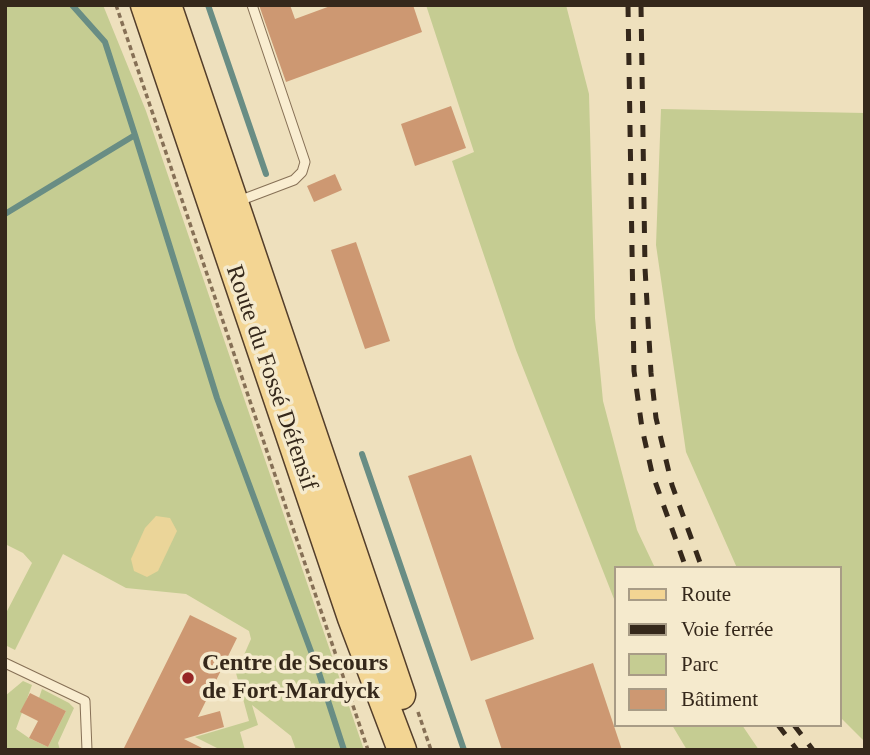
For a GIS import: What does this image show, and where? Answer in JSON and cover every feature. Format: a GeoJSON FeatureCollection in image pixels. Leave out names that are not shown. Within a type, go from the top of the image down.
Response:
{"type":"FeatureCollection","features":[{"type":"Feature","properties":{"kind":"main road","name":"Route du Fossé Défensif"},"geometry":{"type":"LineString","coordinates":[[145,5],[224,206],[420,750]]}},
{"type":"Feature","properties":{"kind":"main road","name":"Route du Fossé Défensif"},"geometry":{"type":"LineString","coordinates":[[167,5],[224,206],[352,618],[401,750]]}},
{"type":"Feature","properties":{"kind":"lane"},"geometry":{"type":"LineString","coordinates":[[224,206],[294,180],[302,172],[305,162],[253,5]]}},
{"type":"Feature","properties":{"kind":"lane"},"geometry":{"type":"LineString","coordinates":[[5,663],[85,701],[87,750]]}},
{"type":"Feature","properties":{"kind":"path"},"geometry":{"type":"LineString","coordinates":[[116,5],[368,750]]}},
{"type":"Feature","properties":{"kind":"green space"},"geometry":{"type":"Polygon","coordinates":[[[5,5],[103,5],[146,111],[364,750],[296,750],[291,736],[252,705],[258,725],[240,732],[245,750],[221,750],[195,737],[249,721],[236,673],[251,639],[249,631],[186,594],[126,588],[63,554],[15,650],[5,645],[5,615],[32,563],[23,553],[5,544],[5,5]]]}},
{"type":"Feature","properties":{"kind":"green space"},"geometry":{"type":"Polygon","coordinates":[[[426,5],[566,5],[589,94],[595,318],[603,401],[637,530],[654,566],[614,566],[614,599],[516,350],[452,161],[474,152],[426,5]]]}},
{"type":"Feature","properties":{"kind":"green space"},"geometry":{"type":"Polygon","coordinates":[[[661,109],[865,113],[865,742],[842,719],[842,566],[736,566],[686,452],[656,245],[661,109]]]}},
{"type":"Feature","properties":{"kind":"green space"},"geometry":{"type":"Polygon","coordinates":[[[23,681],[32,685],[16,729],[29,738],[48,747],[66,711],[39,698],[42,689],[74,708],[58,743],[60,750],[5,750],[5,696],[23,681]]]}},
{"type":"Feature","properties":{"kind":"green space"},"geometry":{"type":"Polygon","coordinates":[[[673,727],[743,727],[759,750],[687,750],[673,727]]]}},
{"type":"Feature","properties":{"kind":"sand"},"geometry":{"type":"Polygon","coordinates":[[[156,516],[170,518],[177,531],[158,571],[147,577],[134,571],[131,559],[145,528],[156,516]]]}},
{"type":"Feature","properties":{"kind":"building"},"geometry":{"type":"Polygon","coordinates":[[[259,5],[290,5],[295,19],[333,5],[413,5],[422,32],[286,82],[259,5]]]}},
{"type":"Feature","properties":{"kind":"building"},"geometry":{"type":"Polygon","coordinates":[[[451,106],[466,148],[415,166],[401,124],[451,106]]]}},
{"type":"Feature","properties":{"kind":"building"},"geometry":{"type":"Polygon","coordinates":[[[335,174],[342,190],[314,202],[307,186],[335,174]]]}},
{"type":"Feature","properties":{"kind":"building"},"geometry":{"type":"Polygon","coordinates":[[[356,242],[390,341],[365,349],[331,250],[356,242]]]}},
{"type":"Feature","properties":{"kind":"building"},"geometry":{"type":"Polygon","coordinates":[[[471,455],[534,639],[471,661],[408,476],[471,455]]]}},
{"type":"Feature","properties":{"kind":"building","name":"Centre de Secours de Fort-Mardyck"},"geometry":{"type":"Polygon","coordinates":[[[190,615],[237,638],[198,717],[220,711],[224,727],[184,739],[206,750],[123,750],[190,615]]]}},
{"type":"Feature","properties":{"kind":"building"},"geometry":{"type":"Polygon","coordinates":[[[593,663],[622,750],[502,750],[485,700],[593,663]]]}},
{"type":"Feature","properties":{"kind":"building"},"geometry":{"type":"Polygon","coordinates":[[[30,693],[66,711],[48,747],[29,738],[38,721],[20,712],[30,693]]]}},
{"type":"Feature","properties":{"kind":"waterway"},"geometry":{"type":"LineString","coordinates":[[72,5],[105,42],[135,135]]}},
{"type":"Feature","properties":{"kind":"waterway"},"geometry":{"type":"LineString","coordinates":[[208,5],[266,174]]}},
{"type":"Feature","properties":{"kind":"waterway"},"geometry":{"type":"LineString","coordinates":[[5,214],[135,135],[217,398],[319,673],[344,750]]}},
{"type":"Feature","properties":{"kind":"waterway"},"geometry":{"type":"LineString","coordinates":[[362,454],[464,750]]}},
{"type":"Feature","properties":{"kind":"railway"},"geometry":{"type":"LineString","coordinates":[[628,5],[634,371],[652,473],[685,566]]}},
{"type":"Feature","properties":{"kind":"railway"},"geometry":{"type":"LineString","coordinates":[[641,5],[645,268],[651,373],[656,418],[672,485],[701,566]]}},
{"type":"Feature","properties":{"kind":"railway"},"geometry":{"type":"LineString","coordinates":[[780,727],[797,750]]}},
{"type":"Feature","properties":{"kind":"railway"},"geometry":{"type":"LineString","coordinates":[[796,727],[813,750]]}},
{"type":"Feature","properties":{"kind":"place","name":"Centre de Secours de Fort-Mardyck"},"geometry":{"type":"Point","coordinates":[188,678]}}]}
